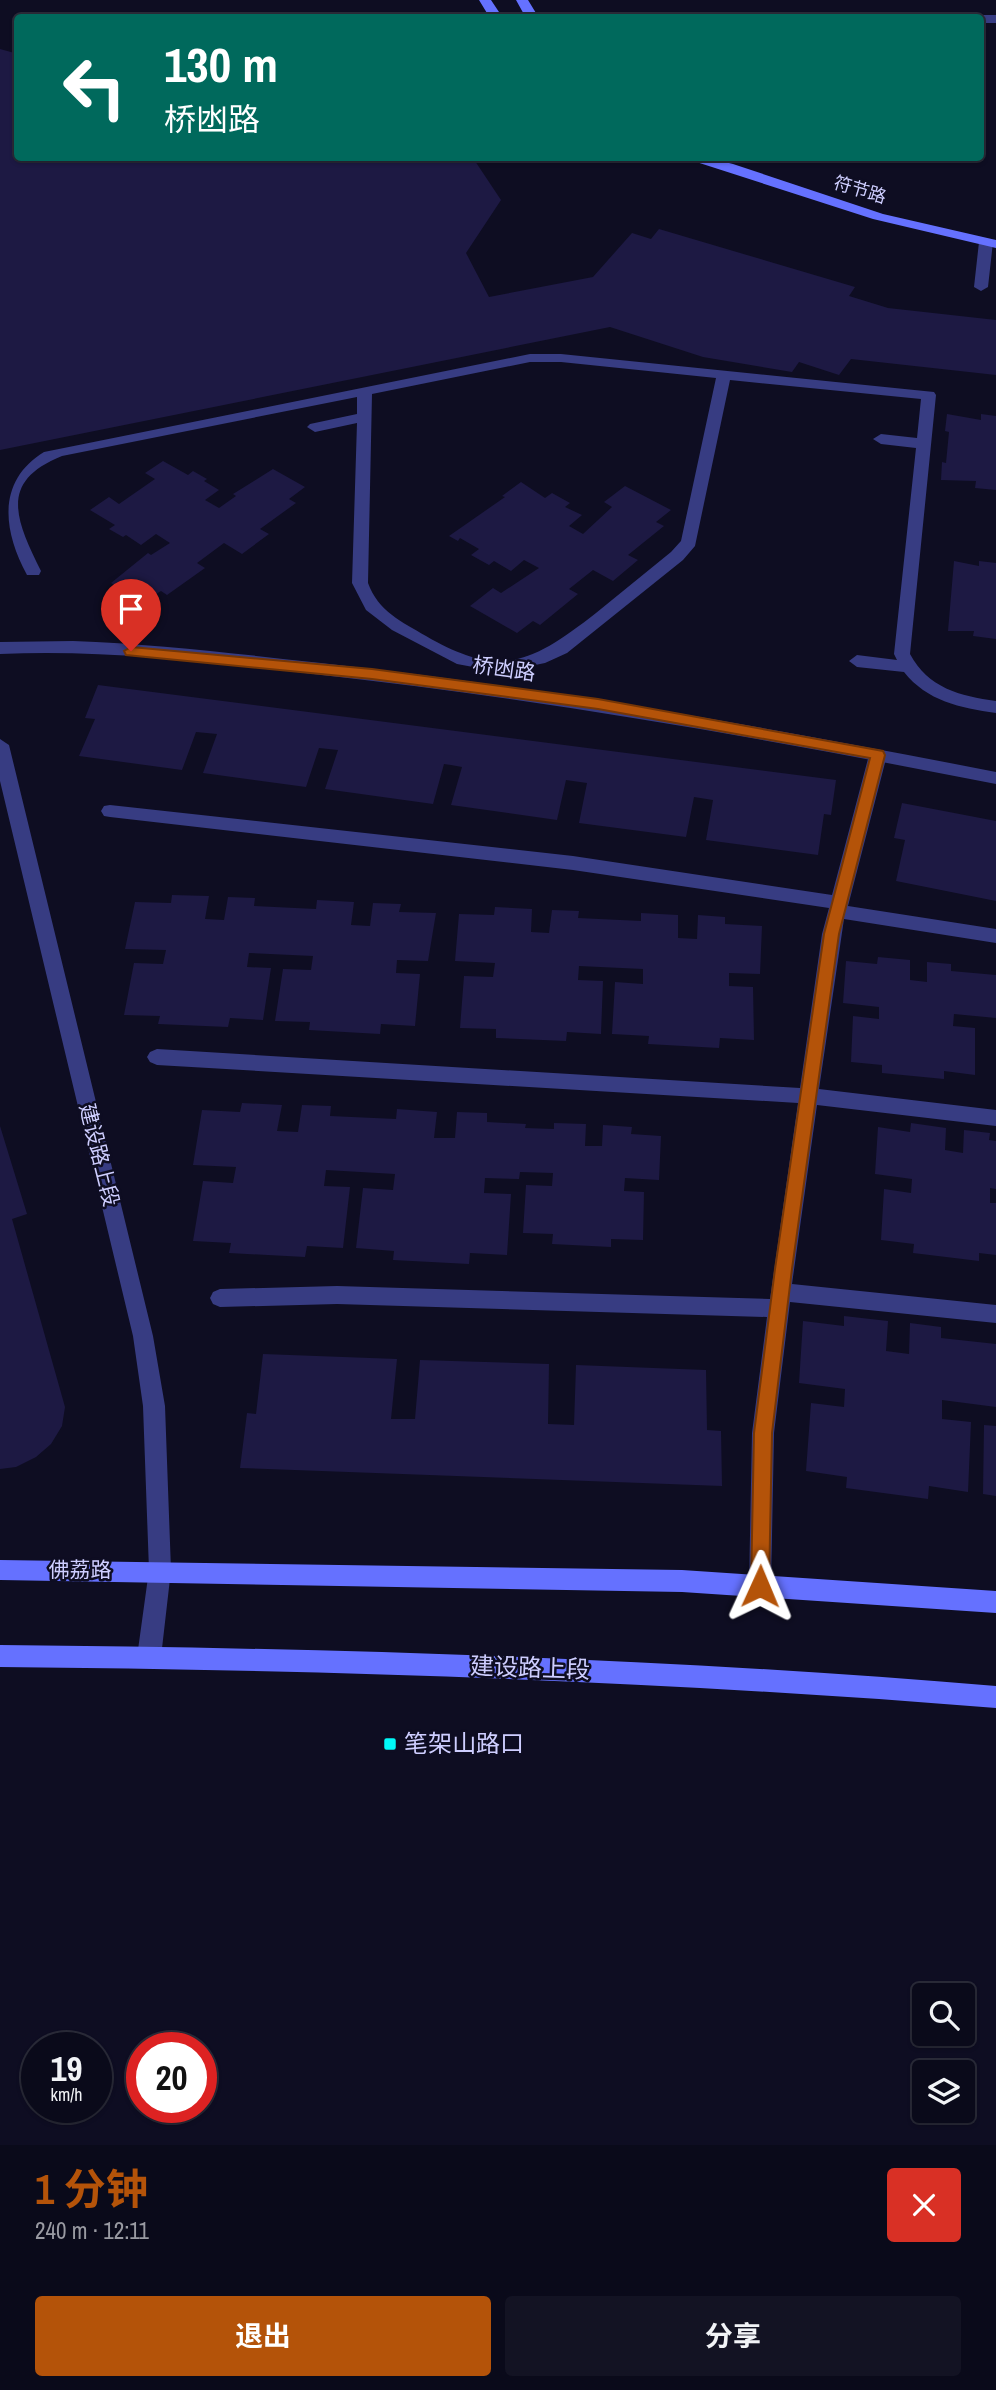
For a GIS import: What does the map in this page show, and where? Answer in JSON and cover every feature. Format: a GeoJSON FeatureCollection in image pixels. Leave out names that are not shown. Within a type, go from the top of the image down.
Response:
{"type":"FeatureCollection","features":[{"type":"Feature","properties":{"kind":"main road","name":"符节路"},"geometry":{"type":"LineString","coordinates":[[720,161],[841,205],[914,226],[991,243]]}},
{"type":"Feature","properties":{"kind":"main road","name":"佛荔路"},"geometry":{"type":"LineString","coordinates":[[0,1572],[160,1570]]}},
{"type":"Feature","properties":{"kind":"main road"},"geometry":{"type":"LineString","coordinates":[[160,1570],[682,1581],[996,1602]]}},
{"type":"Feature","properties":{"kind":"main road"},"geometry":{"type":"LineString","coordinates":[[0,1656],[149,1657]]}},
{"type":"Feature","properties":{"kind":"main road","name":"建设路上段"},"geometry":{"type":"LineString","coordinates":[[149,1657],[672,1673],[996,1697]]}},
{"type":"Feature","properties":{"kind":"street"},"geometry":{"type":"LineString","coordinates":[[33,571],[2,509],[1,498],[12,477],[32,462],[60,452],[543,356],[929,395],[924,444],[881,439]]}},
{"type":"Feature","properties":{"kind":"street"},"geometry":{"type":"LineString","coordinates":[[315,427],[365,417]]}},
{"type":"Feature","properties":{"kind":"street","name":"桥凼路"},"geometry":{"type":"LineString","coordinates":[[0,648],[31,646],[181,654],[372,674],[598,704],[996,778]]}},
{"type":"Feature","properties":{"kind":"street"},"geometry":{"type":"LineString","coordinates":[[857,661],[907,667]]}},
{"type":"Feature","properties":{"kind":"street","name":"建设路上段"},"geometry":{"type":"LineString","coordinates":[[0,745],[143,1336],[154,1406],[160,1570],[149,1657]]}},
{"type":"Feature","properties":{"kind":"street"},"geometry":{"type":"LineString","coordinates":[[760,1586],[763,1433],[831,934],[878,755]]}},
{"type":"Feature","properties":{"kind":"street"},"geometry":{"type":"LineString","coordinates":[[110,811],[573,863],[996,936]]}},
{"type":"Feature","properties":{"kind":"street"},"geometry":{"type":"LineString","coordinates":[[157,1057],[808,1096],[996,1118]]}},
{"type":"Feature","properties":{"kind":"street"},"geometry":{"type":"LineString","coordinates":[[220,1298],[337,1295],[780,1300],[996,1314]]}},
{"type":"Feature","properties":{"kind":"lane"},"geometry":{"type":"LineString","coordinates":[[981,287],[991,243]]}},
{"type":"Feature","properties":{"kind":"lane"},"geometry":{"type":"LineString","coordinates":[[365,391],[359,583],[365,600],[378,614],[439,652],[470,664],[505,667],[545,658],[561,649],[677,556],[689,542],[724,374]]}},
{"type":"Feature","properties":{"kind":"lane"},"geometry":{"type":"LineString","coordinates":[[924,444],[902,654],[916,679],[947,698],[996,707]]}},
{"type":"Feature","properties":{"kind":"building"},"geometry":{"type":"Polygon","coordinates":[[[0,49],[14,53],[14,161],[475,161],[501,200],[466,253],[489,297],[593,277],[632,233],[651,239],[659,229],[855,287],[849,296],[888,308],[996,320],[996,375],[851,359],[839,375],[799,362],[792,372],[703,357],[610,327],[0,450],[0,49]]]}},
{"type":"Feature","properties":{"kind":"building"},"geometry":{"type":"Polygon","coordinates":[[[947,414],[981,420],[981,414],[996,416],[996,490],[975,488],[976,481],[941,480],[942,462],[946,463],[949,432],[945,431],[947,414]]]}},
{"type":"Feature","properties":{"kind":"building"},"geometry":{"type":"Polygon","coordinates":[[[163,461],[188,475],[193,471],[207,479],[204,481],[219,490],[205,500],[219,508],[236,496],[233,494],[273,469],[305,487],[289,499],[296,503],[260,529],[269,534],[242,554],[224,543],[197,563],[205,568],[167,595],[161,591],[142,603],[111,583],[148,553],[151,555],[170,543],[156,534],[141,545],[126,535],[123,537],[109,529],[115,525],[90,510],[109,497],[119,504],[155,479],[145,473],[163,461]]]}},
{"type":"Feature","properties":{"kind":"building"},"geometry":{"type":"Polygon","coordinates":[[[521,482],[545,498],[552,493],[570,503],[565,507],[582,515],[569,526],[583,534],[612,507],[604,502],[625,486],[671,510],[656,522],[664,526],[628,555],[638,560],[613,581],[593,570],[569,589],[578,594],[540,625],[533,621],[517,633],[470,606],[493,588],[501,593],[539,568],[524,560],[511,571],[494,561],[489,565],[471,555],[479,549],[460,538],[458,541],[449,536],[505,497],[502,496],[521,482]]]}},
{"type":"Feature","properties":{"kind":"building"},"geometry":{"type":"Polygon","coordinates":[[[954,561],[979,566],[979,561],[996,563],[996,639],[973,636],[974,631],[948,631],[954,561]]]}},
{"type":"Feature","properties":{"kind":"building"},"geometry":{"type":"Polygon","coordinates":[[[98,685],[836,780],[831,815],[824,814],[818,855],[706,840],[713,800],[694,797],[686,837],[579,823],[587,783],[566,780],[557,820],[451,805],[462,767],[444,764],[433,804],[325,789],[338,750],[319,748],[306,787],[203,773],[217,734],[196,732],[182,770],[79,756],[95,719],[85,718],[98,685]]]}},
{"type":"Feature","properties":{"kind":"building"},"geometry":{"type":"Polygon","coordinates":[[[902,803],[996,821],[996,901],[896,881],[905,840],[894,838],[902,803]]]}},
{"type":"Feature","properties":{"kind":"building"},"geometry":{"type":"Polygon","coordinates":[[[172,895],[209,896],[205,919],[224,920],[228,897],[255,898],[254,906],[316,909],[317,900],[354,902],[351,925],[370,926],[373,903],[401,904],[399,912],[436,913],[428,961],[397,960],[396,973],[420,974],[415,1026],[381,1024],[380,1034],[309,1030],[310,1022],[275,1021],[283,969],[311,970],[313,956],[249,953],[247,967],[271,968],[263,1020],[230,1018],[228,1027],[158,1024],[160,1016],[124,1015],[134,963],[163,964],[166,950],[125,949],[135,902],[171,903],[172,895]]]}},
{"type":"Feature","properties":{"kind":"building"},"geometry":{"type":"Polygon","coordinates":[[[495,907],[532,909],[531,932],[549,933],[552,910],[579,911],[578,918],[641,921],[641,913],[678,915],[678,938],[697,939],[698,915],[725,917],[725,924],[762,926],[760,974],[729,973],[729,986],[753,987],[754,1040],[720,1038],[719,1048],[648,1044],[649,1036],[612,1034],[615,982],[643,984],[643,969],[579,966],[578,980],[603,981],[601,1034],[567,1032],[566,1041],[496,1038],[496,1029],[460,1028],[464,976],[493,977],[495,963],[455,961],[459,914],[494,915],[495,907]]]}},
{"type":"Feature","properties":{"kind":"building"},"geometry":{"type":"Polygon","coordinates":[[[878,957],[910,960],[910,980],[927,982],[927,962],[951,964],[951,971],[996,975],[996,1018],[954,1014],[953,1026],[975,1028],[975,1075],[944,1071],[944,1079],[882,1073],[882,1065],[851,1062],[853,1016],[879,1019],[879,1007],[843,1003],[846,961],[877,964],[878,957]]]}},
{"type":"Feature","properties":{"kind":"building"},"geometry":{"type":"Polygon","coordinates":[[[242,1103],[282,1105],[277,1131],[298,1132],[302,1105],[331,1106],[330,1116],[396,1119],[397,1109],[437,1112],[434,1138],[455,1138],[457,1112],[487,1113],[487,1122],[526,1124],[525,1128],[554,1129],[554,1123],[586,1124],[585,1146],[602,1146],[603,1125],[632,1127],[631,1134],[661,1136],[659,1180],[625,1178],[624,1191],[644,1192],[643,1240],[611,1239],[611,1247],[552,1244],[553,1234],[523,1233],[526,1185],[552,1186],[553,1173],[520,1172],[519,1179],[485,1178],[484,1193],[511,1194],[507,1255],[470,1253],[469,1264],[393,1260],[394,1251],[356,1248],[363,1188],[393,1190],[395,1174],[326,1170],[324,1186],[350,1187],[343,1248],[307,1246],[305,1257],[229,1253],[231,1243],[193,1241],[203,1181],[233,1183],[236,1167],[193,1165],[202,1110],[240,1112],[242,1103]]]}},
{"type":"Feature","properties":{"kind":"building"},"geometry":{"type":"Polygon","coordinates":[[[911,1123],[946,1128],[945,1150],[963,1153],[964,1130],[990,1133],[989,1140],[996,1141],[996,1189],[990,1188],[990,1203],[996,1203],[996,1255],[979,1253],[979,1261],[913,1253],[914,1244],[881,1240],[884,1189],[911,1193],[912,1179],[875,1174],[878,1127],[910,1132],[911,1123]]]}},
{"type":"Feature","properties":{"kind":"building"},"geometry":{"type":"Polygon","coordinates":[[[0,1126],[27,1214],[12,1219],[65,1407],[62,1426],[51,1444],[36,1457],[16,1467],[0,1469],[0,1126]]]}},
{"type":"Feature","properties":{"kind":"building"},"geometry":{"type":"Polygon","coordinates":[[[844,1316],[888,1321],[886,1351],[909,1354],[910,1323],[941,1327],[941,1338],[996,1344],[996,1407],[942,1400],[942,1419],[971,1422],[968,1492],[929,1486],[928,1499],[846,1488],[847,1477],[806,1471],[811,1403],[844,1407],[845,1389],[799,1383],[803,1321],[844,1326],[844,1316]]]}},
{"type":"Feature","properties":{"kind":"building"},"geometry":{"type":"Polygon","coordinates":[[[263,1354],[397,1359],[391,1419],[415,1419],[420,1360],[549,1364],[548,1424],[574,1425],[576,1365],[706,1370],[707,1430],[721,1431],[722,1486],[240,1468],[247,1413],[256,1414],[263,1354]]]}},
{"type":"Feature","properties":{"kind":"building"},"geometry":{"type":"Polygon","coordinates":[[[984,1425],[996,1426],[996,1496],[983,1494],[984,1425]]]}},
{"type":"Feature","properties":{"kind":"place","name":"笔架山路口"},"geometry":{"type":"Point","coordinates":[390,1744]}},
{"type":"Feature","properties":{"kind":"route"},"geometry":{"type":"LineString","coordinates":[[131,651],[372,674],[598,704],[878,755],[831,934],[763,1433],[760,1586]]}}]}
